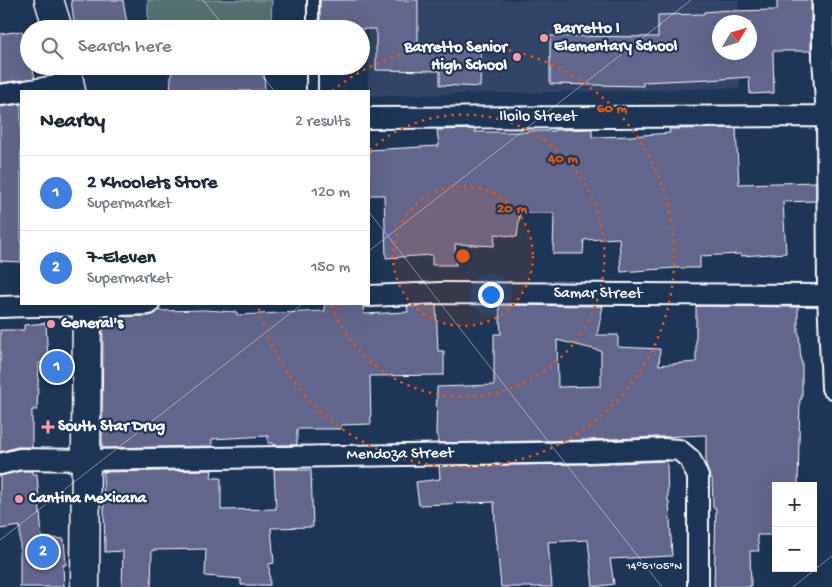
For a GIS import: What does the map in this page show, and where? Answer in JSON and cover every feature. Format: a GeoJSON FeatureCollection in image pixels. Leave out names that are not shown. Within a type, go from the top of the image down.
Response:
{"type":"FeatureCollection","features":[{"type":"Feature","properties":{"kind":"main road"},"geometry":{"type":"LineString","coordinates":[[49,0],[55,20]]}},
{"type":"Feature","properties":{"kind":"main road"},"geometry":{"type":"LineString","coordinates":[[85,587],[87,305]]}},
{"type":"Feature","properties":{"kind":"street"},"geometry":{"type":"LineString","coordinates":[[823,0],[828,58],[828,295],[832,388]]}},
{"type":"Feature","properties":{"kind":"street"},"geometry":{"type":"LineString","coordinates":[[30,90],[69,81]]}},
{"type":"Feature","properties":{"kind":"street"},"geometry":{"type":"LineString","coordinates":[[0,95],[20,92]]}},
{"type":"Feature","properties":{"kind":"street","name":"Iloilo Street"},"geometry":{"type":"LineString","coordinates":[[370,118],[827,116]]}},
{"type":"Feature","properties":{"kind":"street","name":"Samar Street"},"geometry":{"type":"LineString","coordinates":[[370,296],[441,293],[828,295]]}},
{"type":"Feature","properties":{"kind":"street"},"geometry":{"type":"LineString","coordinates":[[0,307],[87,305]]}},
{"type":"Feature","properties":{"kind":"street","name":"Mendoza Street"},"geometry":{"type":"LineString","coordinates":[[0,464],[20,459],[87,460],[679,450],[690,459],[698,477],[698,587]]}},
{"type":"Feature","properties":{"kind":"lane"},"geometry":{"type":"LineString","coordinates":[[313,0],[313,20]]}},
{"type":"Feature","properties":{"kind":"lane"},"geometry":{"type":"LineString","coordinates":[[312,75],[312,90]]}},
{"type":"Feature","properties":{"kind":"shaded area","name":"Barretto I Elementary School"},"geometry":{"type":"Polygon","coordinates":[[[368,0],[738,0],[739,15],[712,15],[712,60],[739,60],[740,88],[370,96],[368,75],[370,75],[370,20],[368,20],[368,0]]]}},
{"type":"Feature","properties":{"kind":"green space"},"geometry":{"type":"Polygon","coordinates":[[[148,0],[272,0],[271,20],[148,20],[148,0]]]}},
{"type":"Feature","properties":{"kind":"building"},"geometry":{"type":"Polygon","coordinates":[[[71,0],[123,0],[126,20],[74,20],[71,0]]]}},
{"type":"Feature","properties":{"kind":"building"},"geometry":{"type":"Polygon","coordinates":[[[320,0],[418,0],[418,48],[481,51],[480,87],[440,85],[440,71],[376,70],[376,29],[370,29],[370,20],[320,20],[320,0]]]}},
{"type":"Feature","properties":{"kind":"building"},"geometry":{"type":"Polygon","coordinates":[[[777,0],[811,0],[811,51],[773,51],[774,93],[750,94],[749,77],[643,82],[643,86],[550,84],[550,36],[658,37],[658,15],[704,14],[704,12],[777,10],[777,0]]]}},
{"type":"Feature","properties":{"kind":"building"},"geometry":{"type":"Polygon","coordinates":[[[20,31],[20,75],[34,75],[35,78],[0,83],[0,34],[20,31]]]}},
{"type":"Feature","properties":{"kind":"building"},"geometry":{"type":"Polygon","coordinates":[[[171,75],[264,75],[265,90],[170,90],[171,75]]]}},
{"type":"Feature","properties":{"kind":"building"},"geometry":{"type":"Polygon","coordinates":[[[20,104],[20,262],[0,261],[0,107],[20,104]]]}},
{"type":"Feature","properties":{"kind":"building"},"geometry":{"type":"Polygon","coordinates":[[[736,128],[739,184],[816,182],[816,201],[783,202],[786,253],[700,256],[700,268],[621,272],[619,238],[584,240],[583,254],[553,254],[554,213],[520,213],[517,237],[495,234],[494,246],[455,244],[456,265],[432,265],[432,255],[386,258],[384,195],[370,195],[370,150],[439,146],[437,130],[475,129],[475,132],[527,132],[592,129],[592,137],[670,133],[669,129],[736,128]]]}},
{"type":"Feature","properties":{"kind":"building"},"geometry":{"type":"Polygon","coordinates":[[[324,305],[362,305],[364,314],[408,312],[407,306],[436,305],[438,351],[444,351],[444,375],[370,376],[371,424],[341,425],[341,429],[297,429],[297,445],[273,445],[273,443],[268,443],[268,436],[212,439],[212,446],[102,448],[103,317],[149,316],[159,310],[237,312],[237,315],[325,311],[324,305]]]}},
{"type":"Feature","properties":{"kind":"building"},"geometry":{"type":"Polygon","coordinates":[[[499,305],[603,306],[597,335],[618,335],[618,347],[660,349],[659,365],[696,362],[696,306],[798,307],[798,333],[802,362],[798,482],[772,482],[772,535],[757,535],[759,551],[750,551],[751,587],[714,587],[716,508],[713,508],[712,478],[710,478],[706,465],[706,435],[589,440],[438,443],[438,435],[436,435],[437,387],[494,385],[494,334],[501,334],[499,305]],[[557,340],[558,387],[601,386],[601,351],[557,340]]]}},
{"type":"Feature","properties":{"kind":"building"},"geometry":{"type":"Polygon","coordinates":[[[46,323],[48,362],[39,363],[37,410],[32,410],[32,447],[17,447],[0,452],[0,330],[24,330],[24,325],[46,323]]]}},
{"type":"Feature","properties":{"kind":"building"},"geometry":{"type":"Polygon","coordinates":[[[667,461],[672,556],[610,559],[614,584],[593,587],[588,540],[548,542],[552,587],[501,587],[494,502],[419,505],[416,482],[440,479],[439,466],[667,461]]]}},
{"type":"Feature","properties":{"kind":"building"},"geometry":{"type":"Polygon","coordinates":[[[274,469],[311,470],[313,527],[271,528],[274,563],[269,564],[270,585],[241,585],[241,579],[205,576],[206,549],[152,550],[151,587],[122,587],[123,551],[105,552],[103,472],[212,470],[211,478],[221,478],[221,510],[276,509],[274,469]]]}},
{"type":"Feature","properties":{"kind":"building"},"geometry":{"type":"Polygon","coordinates":[[[21,471],[32,471],[32,474],[37,474],[42,537],[64,539],[66,565],[63,565],[64,587],[20,587],[20,526],[0,529],[0,476],[21,471]]]}},
{"type":"Feature","properties":{"kind":"place","name":"Barretto I Elementary School"},"geometry":{"type":"Point","coordinates":[544,38]}},
{"type":"Feature","properties":{"kind":"place","name":"Barretto Senior High School"},"geometry":{"type":"Point","coordinates":[517,57]}},
{"type":"Feature","properties":{"kind":"place","name":"General's"},"geometry":{"type":"Point","coordinates":[51,324]}},
{"type":"Feature","properties":{"kind":"place","name":"2 Khoolets Store"},"geometry":{"type":"Point","coordinates":[57,367]}},
{"type":"Feature","properties":{"kind":"place","name":"South Star Drug"},"geometry":{"type":"Point","coordinates":[48,427]}},
{"type":"Feature","properties":{"kind":"place","name":"Cantina Mexicana"},"geometry":{"type":"Point","coordinates":[19,499]}},
{"type":"Feature","properties":{"kind":"place","name":"7-Eleven"},"geometry":{"type":"Point","coordinates":[43,552]}}]}
